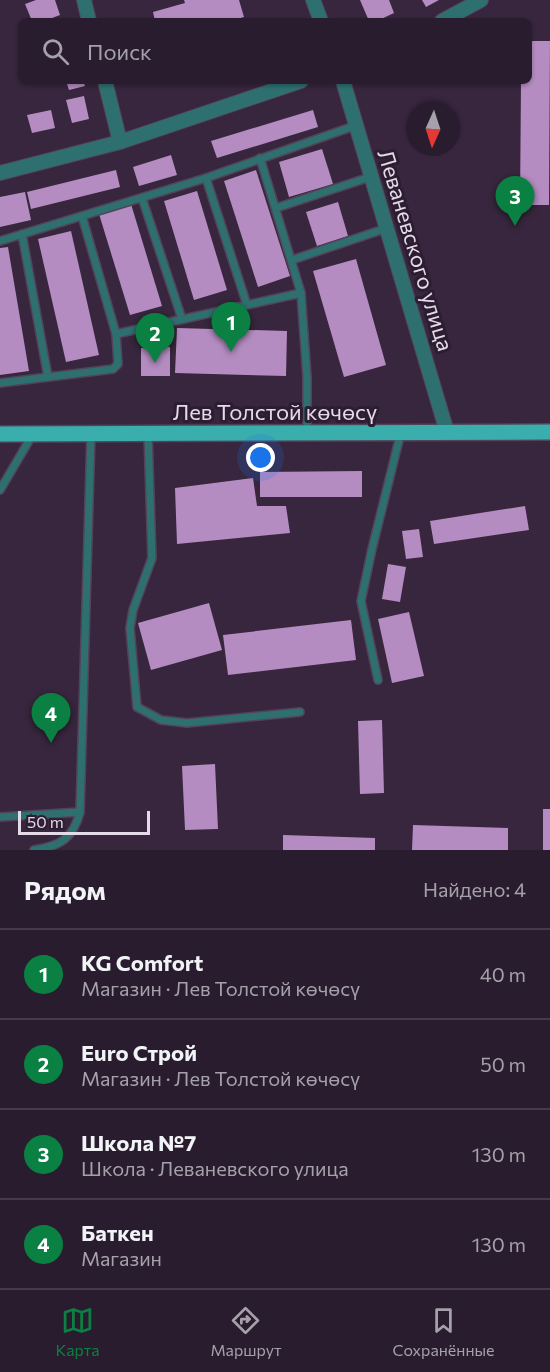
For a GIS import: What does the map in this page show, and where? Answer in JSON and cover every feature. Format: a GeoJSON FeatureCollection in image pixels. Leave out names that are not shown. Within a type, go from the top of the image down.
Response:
{"type":"FeatureCollection","features":[{"type":"Feature","properties":{"kind":"main road","name":"Лев Толстой көчөсү"},"geometry":{"type":"LineString","coordinates":[[0,434],[550,432]]}},
{"type":"Feature","properties":{"kind":"street"},"geometry":{"type":"LineString","coordinates":[[84,0],[88,18]]}},
{"type":"Feature","properties":{"kind":"street"},"geometry":{"type":"LineString","coordinates":[[314,0],[320,18]]}},
{"type":"Feature","properties":{"kind":"street"},"geometry":{"type":"LineString","coordinates":[[448,18],[481,0]]}},
{"type":"Feature","properties":{"kind":"street"},"geometry":{"type":"LineString","coordinates":[[106,84],[120,142]]}},
{"type":"Feature","properties":{"kind":"street"},"geometry":{"type":"LineString","coordinates":[[0,173],[120,142],[292,84]]}},
{"type":"Feature","properties":{"kind":"street","name":"Леваневского улица"},"geometry":{"type":"LineString","coordinates":[[344,84],[447,432]]}},
{"type":"Feature","properties":{"kind":"lane"},"geometry":{"type":"LineString","coordinates":[[0,241],[142,198],[357,125]]}},
{"type":"Feature","properties":{"kind":"lane"},"geometry":{"type":"LineString","coordinates":[[260,158],[301,293],[307,377],[307,433]]}},
{"type":"Feature","properties":{"kind":"lane"},"geometry":{"type":"LineString","coordinates":[[276,208],[373,176]]}},
{"type":"Feature","properties":{"kind":"lane"},"geometry":{"type":"LineString","coordinates":[[206,177],[247,305]]}},
{"type":"Feature","properties":{"kind":"lane"},"geometry":{"type":"LineString","coordinates":[[142,198],[182,320]]}},
{"type":"Feature","properties":{"kind":"lane"},"geometry":{"type":"LineString","coordinates":[[0,383],[113,369],[118,364],[116,334],[82,216]]}},
{"type":"Feature","properties":{"kind":"lane"},"geometry":{"type":"LineString","coordinates":[[292,260],[387,228]]}},
{"type":"Feature","properties":{"kind":"lane"},"geometry":{"type":"LineString","coordinates":[[22,234],[48,377]]}},
{"type":"Feature","properties":{"kind":"lane"},"geometry":{"type":"LineString","coordinates":[[116,334],[301,293]]}},
{"type":"Feature","properties":{"kind":"lane"},"geometry":{"type":"LineString","coordinates":[[378,680],[361,601],[401,432]]}},
{"type":"Feature","properties":{"kind":"lane"},"geometry":{"type":"LineString","coordinates":[[0,490],[33,434]]}},
{"type":"Feature","properties":{"kind":"lane"},"geometry":{"type":"LineString","coordinates":[[34,850],[57,846],[77,825],[80,812],[91,434]]}},
{"type":"Feature","properties":{"kind":"lane"},"geometry":{"type":"LineString","coordinates":[[148,434],[152,558],[133,610],[130,628],[137,707],[161,720],[187,723],[300,712]]}},
{"type":"Feature","properties":{"kind":"lane"},"geometry":{"type":"LineString","coordinates":[[0,817],[80,812]]}},
{"type":"Feature","properties":{"kind":"building"},"geometry":{"type":"Polygon","coordinates":[[[36,0],[55,0],[60,15],[52,18],[31,18],[25,4],[36,0]]]}},
{"type":"Feature","properties":{"kind":"building"},"geometry":{"type":"Polygon","coordinates":[[[184,0],[239,0],[244,17],[154,18],[153,12],[185,3],[184,0]]]}},
{"type":"Feature","properties":{"kind":"building"},"geometry":{"type":"Polygon","coordinates":[[[360,0],[389,0],[394,13],[383,18],[368,18],[360,0]]]}},
{"type":"Feature","properties":{"kind":"building"},"geometry":{"type":"Polygon","coordinates":[[[422,0],[439,0],[426,7],[422,0]]]}},
{"type":"Feature","properties":{"kind":"building"},"geometry":{"type":"Polygon","coordinates":[[[532,41],[550,41],[549,205],[520,205],[521,84],[532,84],[532,41]]]}},
{"type":"Feature","properties":{"kind":"building"},"geometry":{"type":"Polygon","coordinates":[[[67,84],[84,84],[85,86],[69,90],[67,84]]]}},
{"type":"Feature","properties":{"kind":"building"},"geometry":{"type":"Polygon","coordinates":[[[84,96],[89,119],[72,123],[66,100],[84,96]]]}},
{"type":"Feature","properties":{"kind":"building"},"geometry":{"type":"Polygon","coordinates":[[[51,110],[55,128],[32,133],[27,115],[51,110]]]}},
{"type":"Feature","properties":{"kind":"building"},"geometry":{"type":"Polygon","coordinates":[[[313,110],[318,127],[217,158],[211,141],[313,110]]]}},
{"type":"Feature","properties":{"kind":"building"},"geometry":{"type":"Polygon","coordinates":[[[322,149],[333,184],[289,197],[279,162],[322,149]]]}},
{"type":"Feature","properties":{"kind":"building"},"geometry":{"type":"Polygon","coordinates":[[[171,155],[177,175],[139,186],[133,167],[171,155]]]}},
{"type":"Feature","properties":{"kind":"building"},"geometry":{"type":"Polygon","coordinates":[[[116,170],[120,187],[31,209],[27,192],[116,170]]]}},
{"type":"Feature","properties":{"kind":"building"},"geometry":{"type":"Polygon","coordinates":[[[256,170],[290,276],[258,287],[224,181],[256,170]]]}},
{"type":"Feature","properties":{"kind":"building"},"geometry":{"type":"Polygon","coordinates":[[[197,191],[227,290],[194,300],[164,201],[197,191]]]}},
{"type":"Feature","properties":{"kind":"building"},"geometry":{"type":"Polygon","coordinates":[[[25,192],[31,220],[0,227],[0,197],[25,192]]]}},
{"type":"Feature","properties":{"kind":"building"},"geometry":{"type":"Polygon","coordinates":[[[338,202],[348,236],[317,246],[306,212],[338,202]]]}},
{"type":"Feature","properties":{"kind":"building"},"geometry":{"type":"Polygon","coordinates":[[[131,204],[162,306],[130,315],[99,214],[131,204]]]}},
{"type":"Feature","properties":{"kind":"building"},"geometry":{"type":"Polygon","coordinates":[[[71,231],[99,355],[66,362],[38,239],[71,231]]]}},
{"type":"Feature","properties":{"kind":"building"},"geometry":{"type":"Polygon","coordinates":[[[8,247],[29,371],[0,375],[0,248],[8,247]]]}},
{"type":"Feature","properties":{"kind":"building"},"geometry":{"type":"Polygon","coordinates":[[[356,259],[386,365],[344,377],[313,271],[356,259]]]}},
{"type":"Feature","properties":{"kind":"building"},"geometry":{"type":"Polygon","coordinates":[[[177,328],[287,331],[286,376],[175,373],[177,328]]]}},
{"type":"Feature","properties":{"kind":"building"},"geometry":{"type":"Polygon","coordinates":[[[170,347],[170,376],[141,376],[141,348],[170,347]]]}},
{"type":"Feature","properties":{"kind":"building"},"geometry":{"type":"Polygon","coordinates":[[[362,471],[362,497],[260,497],[260,472],[362,471]]]}},
{"type":"Feature","properties":{"kind":"building"},"geometry":{"type":"Polygon","coordinates":[[[253,478],[257,506],[286,506],[290,533],[177,544],[175,488],[253,478]]]}},
{"type":"Feature","properties":{"kind":"building"},"geometry":{"type":"Polygon","coordinates":[[[525,506],[529,530],[434,544],[430,521],[525,506]]]}},
{"type":"Feature","properties":{"kind":"building"},"geometry":{"type":"Polygon","coordinates":[[[419,529],[423,557],[406,559],[402,531],[419,529]]]}},
{"type":"Feature","properties":{"kind":"building"},"geometry":{"type":"Polygon","coordinates":[[[388,564],[406,567],[400,602],[382,599],[388,564]]]}},
{"type":"Feature","properties":{"kind":"building"},"geometry":{"type":"Polygon","coordinates":[[[209,603],[222,650],[151,670],[138,623],[209,603]]]}},
{"type":"Feature","properties":{"kind":"building"},"geometry":{"type":"Polygon","coordinates":[[[409,612],[424,676],[392,683],[378,619],[409,612]]]}},
{"type":"Feature","properties":{"kind":"building"},"geometry":{"type":"Polygon","coordinates":[[[351,620],[356,660],[228,675],[223,635],[351,620]]]}},
{"type":"Feature","properties":{"kind":"building"},"geometry":{"type":"Polygon","coordinates":[[[382,720],[384,793],[360,794],[358,721],[382,720]]]}},
{"type":"Feature","properties":{"kind":"building"},"geometry":{"type":"Polygon","coordinates":[[[215,764],[218,829],[185,830],[182,766],[215,764]]]}},
{"type":"Feature","properties":{"kind":"building"},"geometry":{"type":"Polygon","coordinates":[[[543,809],[550,809],[550,850],[543,850],[543,809]]]}},
{"type":"Feature","properties":{"kind":"building"},"geometry":{"type":"Polygon","coordinates":[[[413,825],[508,828],[508,850],[412,850],[413,825]]]}},
{"type":"Feature","properties":{"kind":"building"},"geometry":{"type":"Polygon","coordinates":[[[283,835],[375,838],[375,850],[283,850],[283,835]]]}},
{"type":"Feature","properties":{"kind":"place","name":"Школа №7"},"geometry":{"type":"Point","coordinates":[515,226]}},
{"type":"Feature","properties":{"kind":"place","name":"KG Comfort"},"geometry":{"type":"Point","coordinates":[231,352]}},
{"type":"Feature","properties":{"kind":"place","name":"Euro Строй"},"geometry":{"type":"Point","coordinates":[155,363]}},
{"type":"Feature","properties":{"kind":"place","name":"Баткен"},"geometry":{"type":"Point","coordinates":[51,743]}}]}
